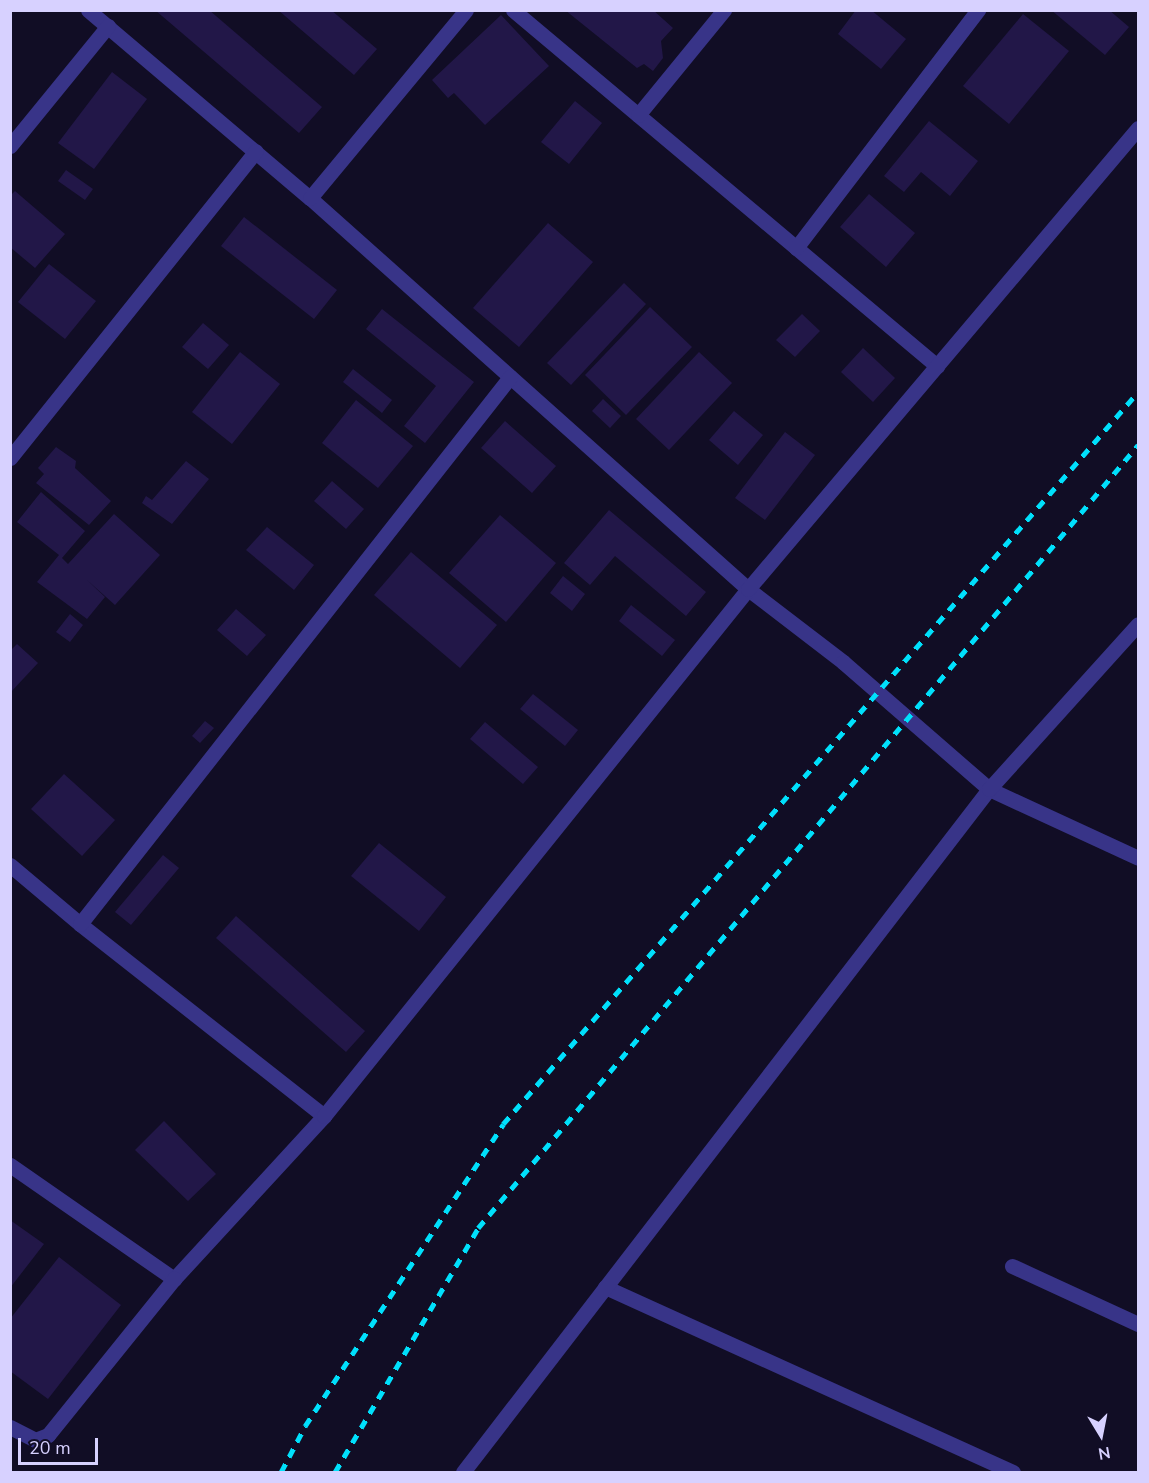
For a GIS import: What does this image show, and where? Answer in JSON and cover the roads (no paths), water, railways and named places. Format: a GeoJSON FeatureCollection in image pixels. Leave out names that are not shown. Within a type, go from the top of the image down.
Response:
{"type":"FeatureCollection","features":[{"type":"Feature","properties":{"kind":"street"},"geometry":{"type":"LineString","coordinates":[[87,10],[310,198],[748,589],[843,662],[989,789],[1138,858]]}},
{"type":"Feature","properties":{"kind":"street"},"geometry":{"type":"LineString","coordinates":[[310,198],[466,10]]}},
{"type":"Feature","properties":{"kind":"street"},"geometry":{"type":"LineString","coordinates":[[513,10],[937,366]]}},
{"type":"Feature","properties":{"kind":"street"},"geometry":{"type":"LineString","coordinates":[[638,115],[724,10]]}},
{"type":"Feature","properties":{"kind":"street"},"geometry":{"type":"LineString","coordinates":[[796,249],[978,10]]}},
{"type":"Feature","properties":{"kind":"street"},"geometry":{"type":"LineString","coordinates":[[10,146],[108,26]]}},
{"type":"Feature","properties":{"kind":"street"},"geometry":{"type":"LineString","coordinates":[[10,1427],[35,1440],[48,1435],[174,1279],[324,1116],[748,589],[1138,128]]}},
{"type":"Feature","properties":{"kind":"street"},"geometry":{"type":"LineString","coordinates":[[10,458],[256,151]]}},
{"type":"Feature","properties":{"kind":"street"},"geometry":{"type":"LineString","coordinates":[[80,924],[510,377]]}},
{"type":"Feature","properties":{"kind":"street"},"geometry":{"type":"LineString","coordinates":[[463,1473],[989,789],[1138,626]]}},
{"type":"Feature","properties":{"kind":"street"},"geometry":{"type":"LineString","coordinates":[[10,865],[80,924],[324,1116]]}},
{"type":"Feature","properties":{"kind":"street"},"geometry":{"type":"LineString","coordinates":[[10,1165],[174,1279]]}},
{"type":"Feature","properties":{"kind":"street"},"geometry":{"type":"LineString","coordinates":[[1012,1266],[1138,1324]]}},
{"type":"Feature","properties":{"kind":"street"},"geometry":{"type":"LineString","coordinates":[[605,1287],[1013,1473]]}},
{"type":"Feature","properties":{"kind":"railway"},"geometry":{"type":"LineString","coordinates":[[281,1472],[305,1426],[503,1124],[1138,392]]}},
{"type":"Feature","properties":{"kind":"railway"},"geometry":{"type":"LineString","coordinates":[[335,1472],[478,1228],[1138,445]]}}]}
